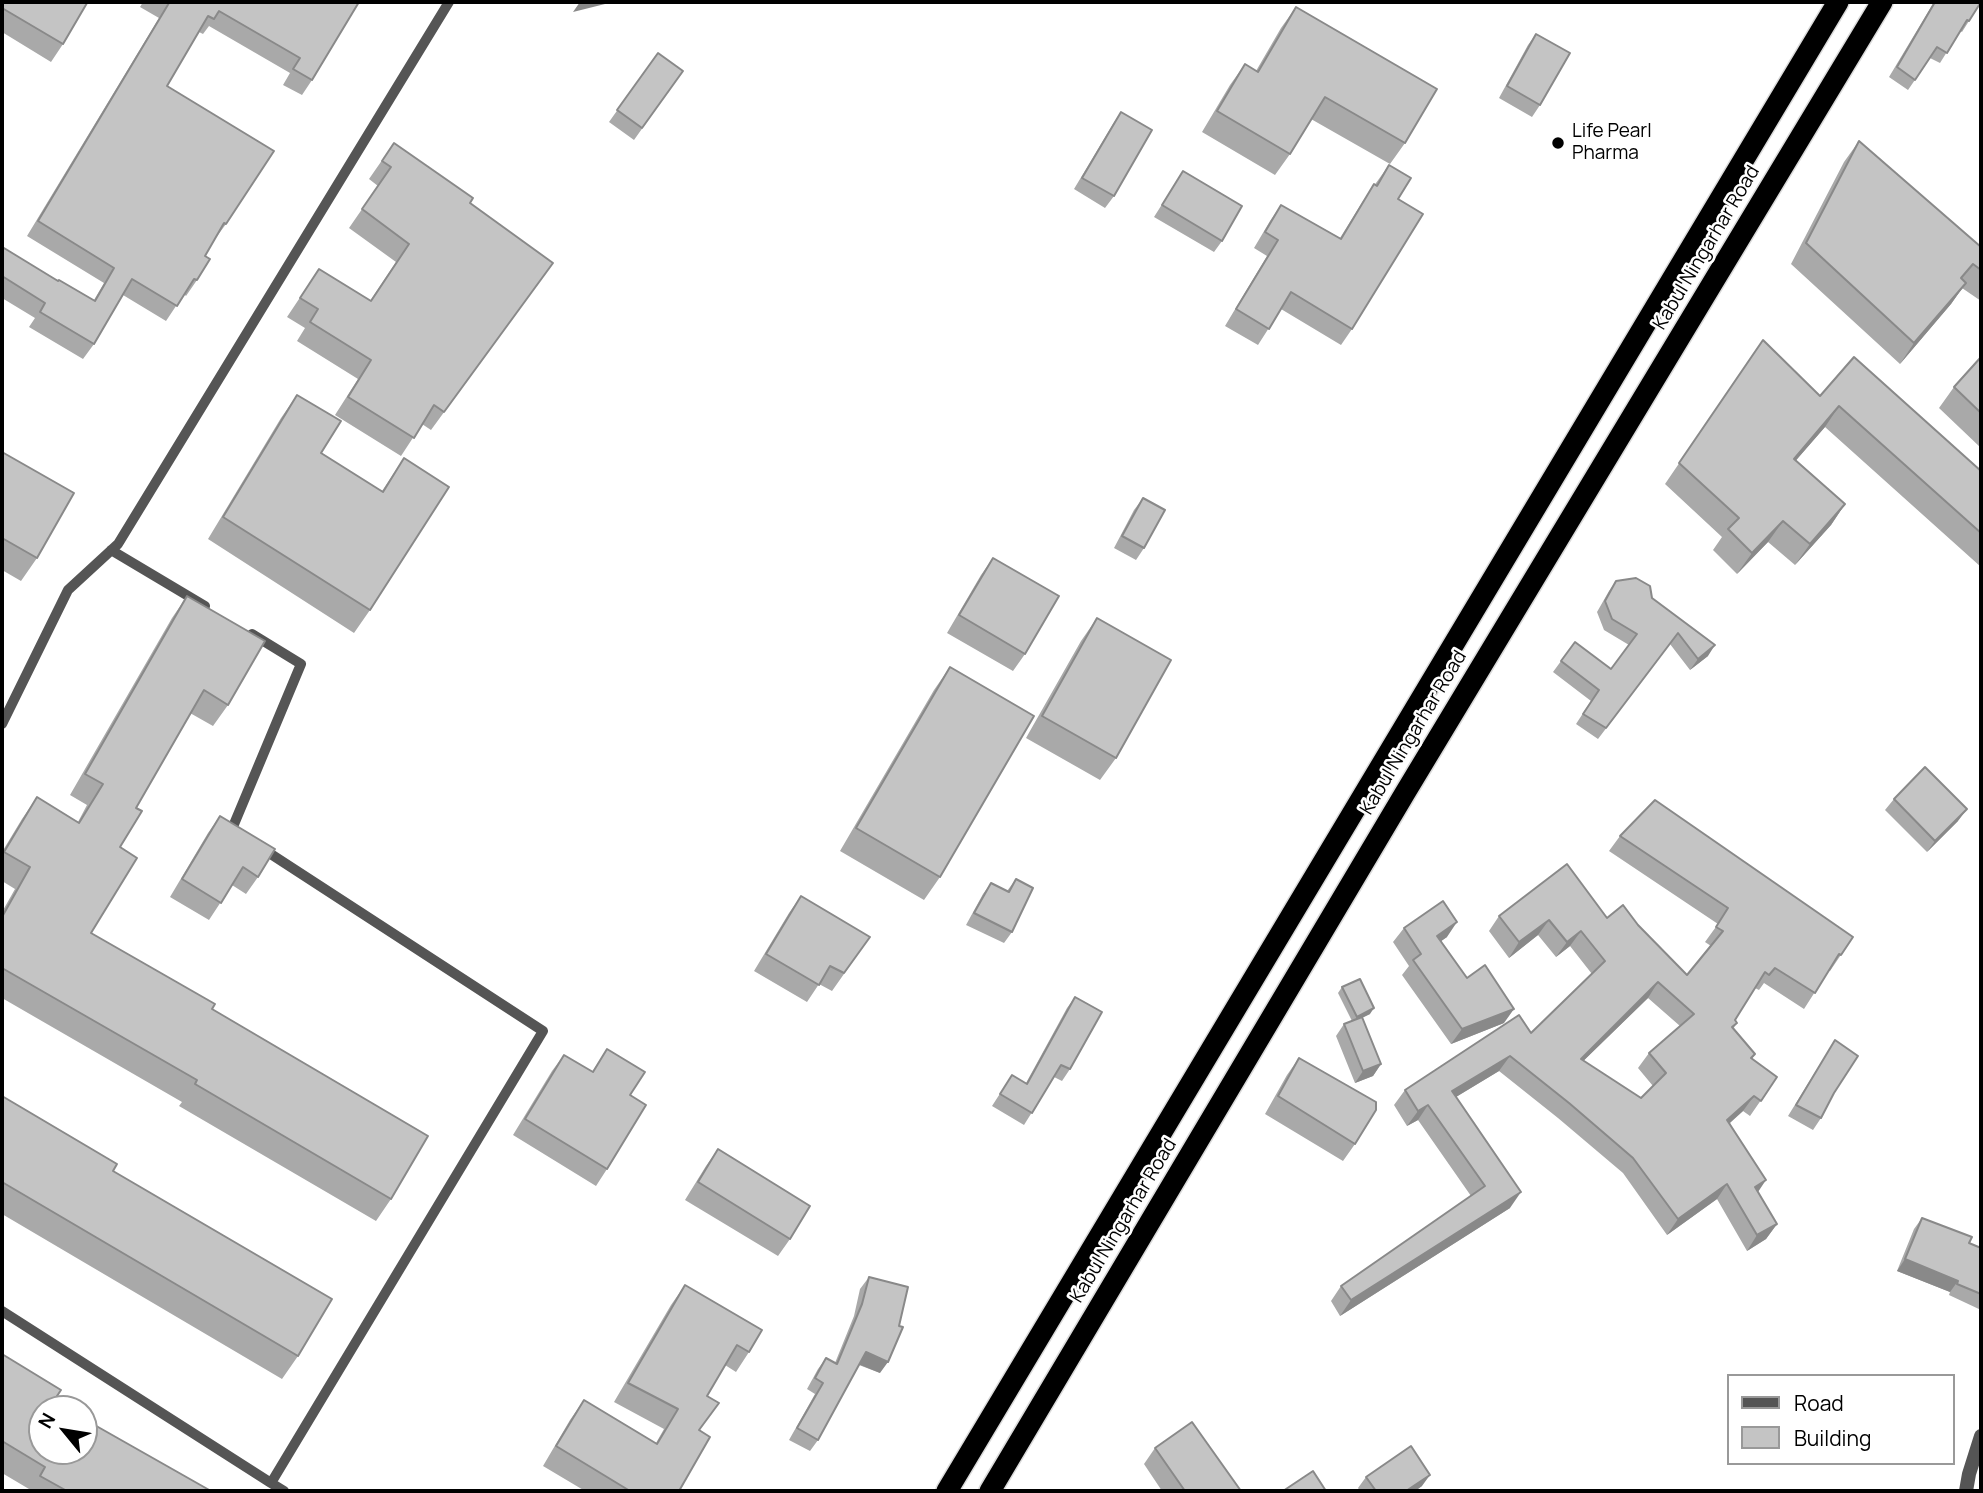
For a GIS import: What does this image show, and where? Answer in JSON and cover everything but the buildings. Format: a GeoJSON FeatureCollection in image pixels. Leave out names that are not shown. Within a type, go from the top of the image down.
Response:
{"type":"FeatureCollection","features":[{"type":"Feature","properties":{"kind":"highway","name":"Kabul Ningarhar Road"},"geometry":{"type":"LineString","coordinates":[[947,1491],[1838,2]]}},
{"type":"Feature","properties":{"kind":"highway","name":"Kabul Ningarhar Road"},"geometry":{"type":"LineString","coordinates":[[990,1491],[1405,793],[1882,2]]}},
{"type":"Feature","properties":{"kind":"highway"},"geometry":{"type":"LineString","coordinates":[[1674,276],[1706,293]]}},
{"type":"Feature","properties":{"kind":"highway"},"geometry":{"type":"LineString","coordinates":[[1375,775],[1405,793]]}},
{"type":"Feature","properties":{"kind":"highway"},"geometry":{"type":"LineString","coordinates":[[1024,1362],[1056,1380]]}},
{"type":"Feature","properties":{"kind":"street"},"geometry":{"type":"LineString","coordinates":[[1966,1491],[1981,1436]]}},
{"type":"Feature","properties":{"kind":"lane"},"geometry":{"type":"LineString","coordinates":[[2,724],[68,590],[118,544],[449,2]]}},
{"type":"Feature","properties":{"kind":"lane"},"geometry":{"type":"LineString","coordinates":[[111,550],[218,614]]}},
{"type":"Feature","properties":{"kind":"lane"},"geometry":{"type":"LineString","coordinates":[[241,628],[301,664],[232,829],[244,836]]}},
{"type":"Feature","properties":{"kind":"lane"},"geometry":{"type":"LineString","coordinates":[[255,844],[543,1031],[271,1483]]}},
{"type":"Feature","properties":{"kind":"lane"},"geometry":{"type":"LineString","coordinates":[[2,1311],[284,1491]]}},
{"type":"Feature","properties":{"kind":"place","name":"Life Pearl Pharma"},"geometry":{"type":"Point","coordinates":[1558,143]}}]}
